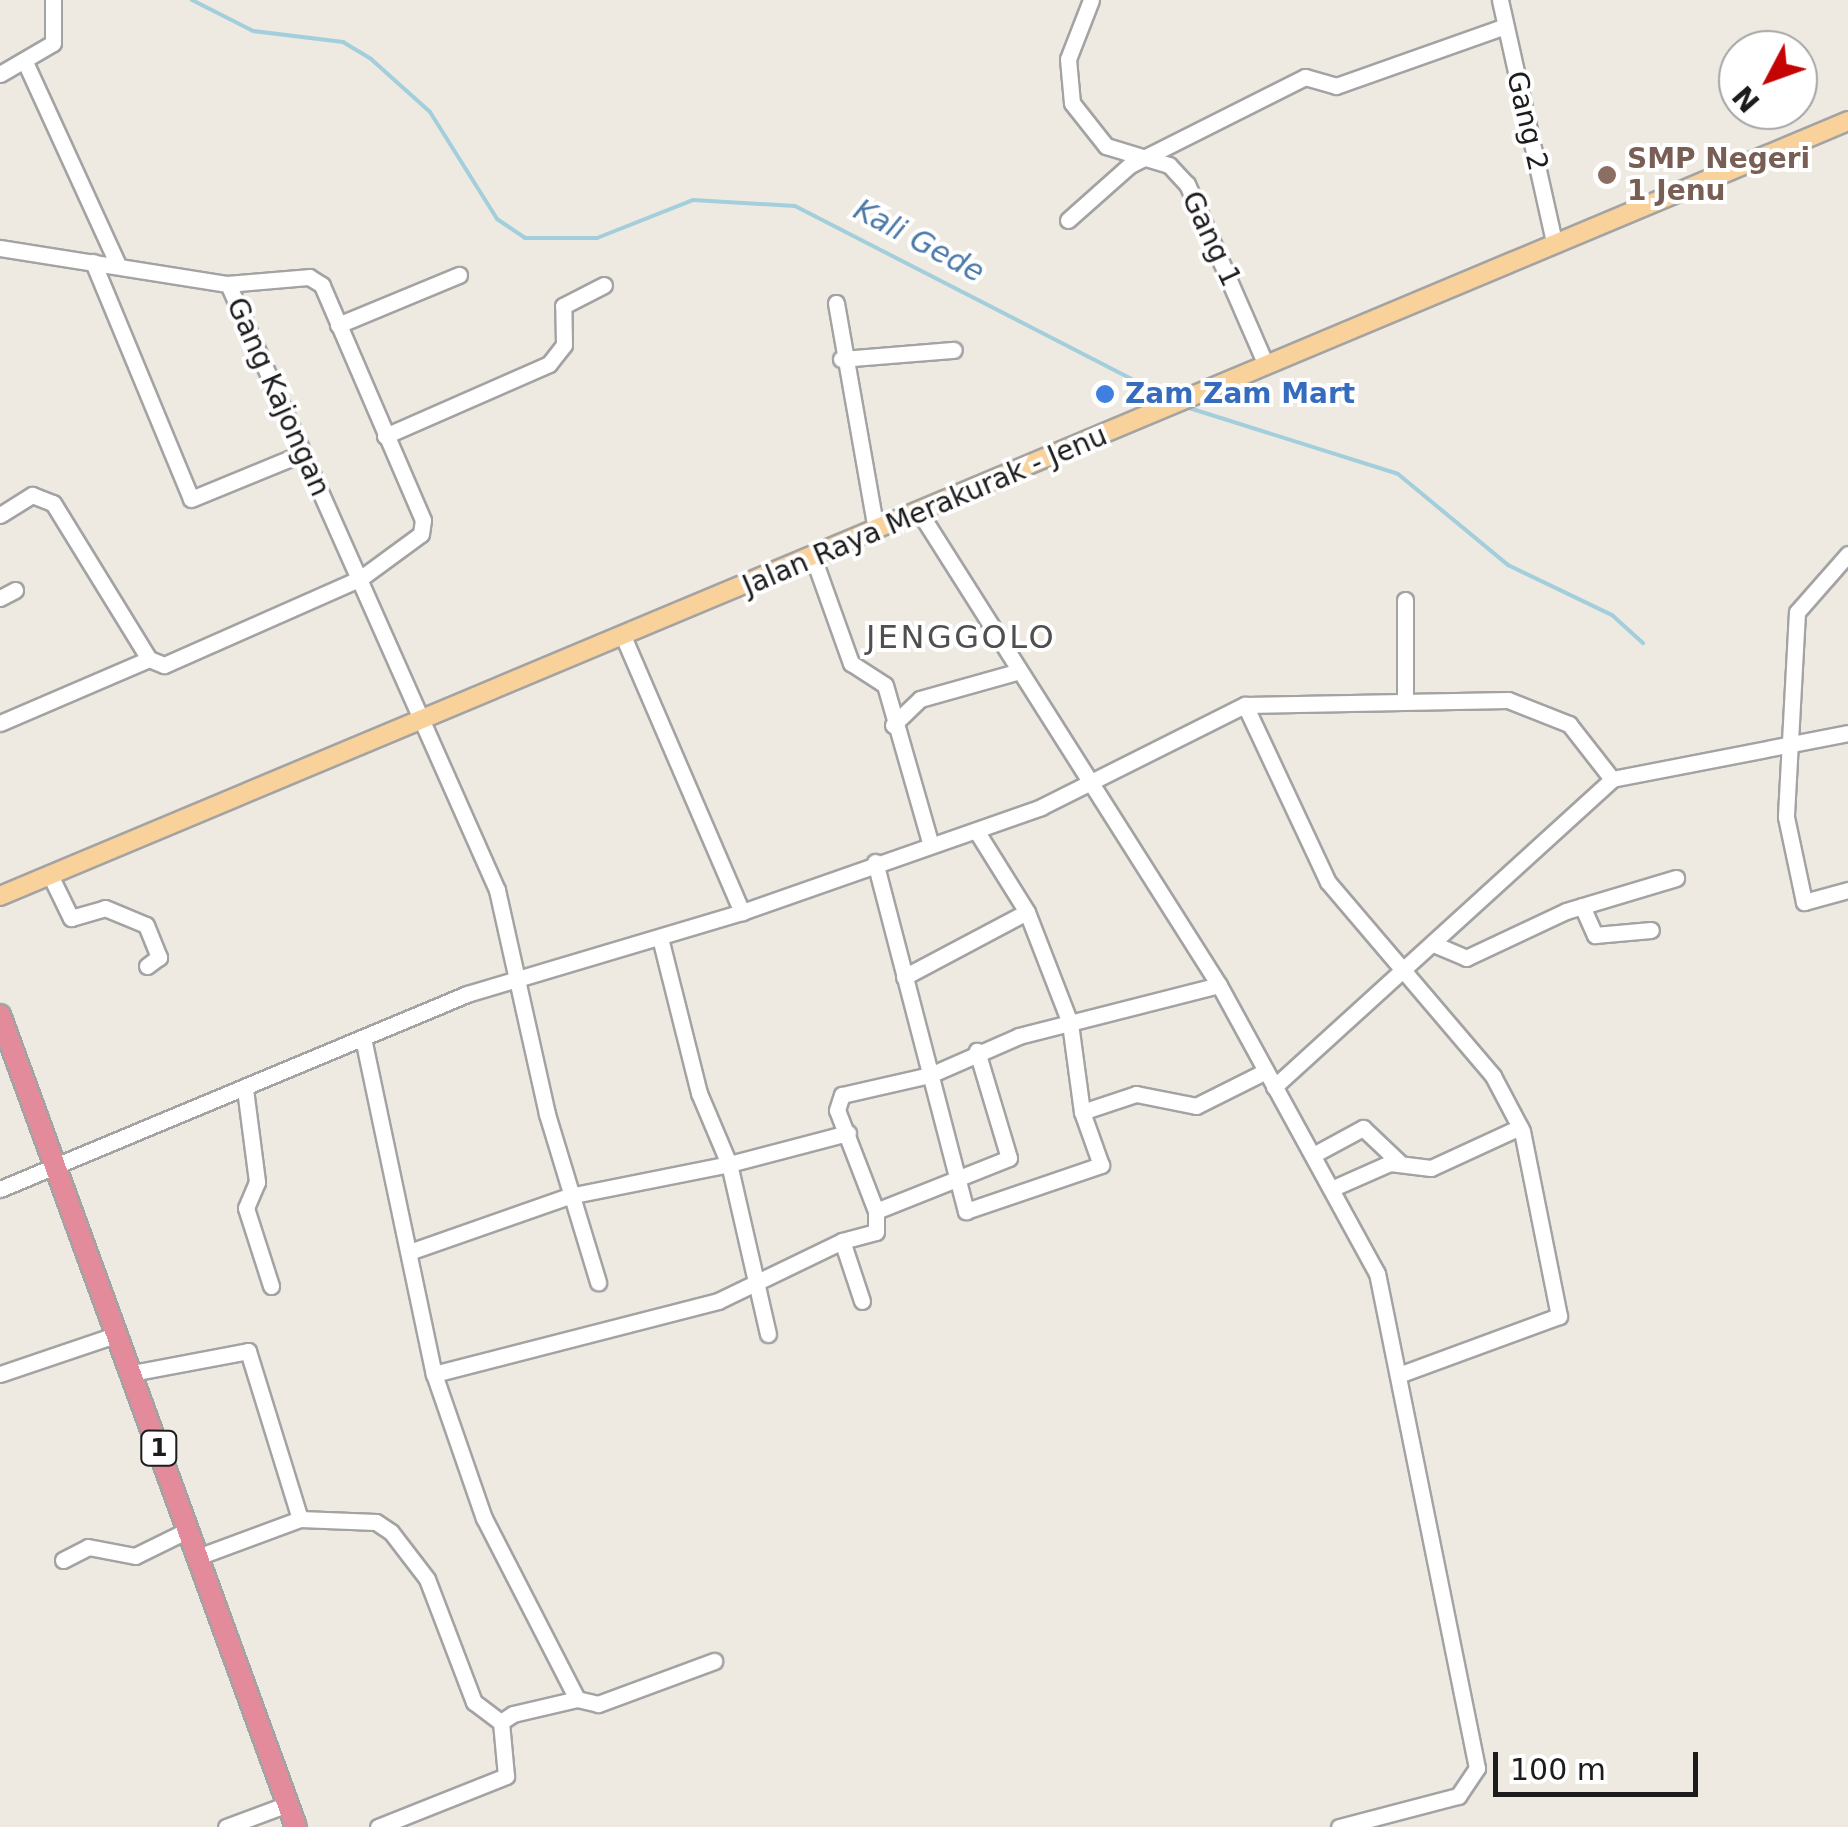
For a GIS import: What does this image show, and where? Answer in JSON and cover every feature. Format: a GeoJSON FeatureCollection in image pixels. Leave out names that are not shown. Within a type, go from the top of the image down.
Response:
{"type":"FeatureCollection","features":[{"type":"Feature","properties":{"kind":"highway","name":"1"},"geometry":{"type":"LineString","coordinates":[[0,1015],[296,1827]]}},
{"type":"Feature","properties":{"kind":"main road","name":"Jalan Raya Merakurak - Jenu"},"geometry":{"type":"LineString","coordinates":[[0,896],[1848,121]]}},
{"type":"Feature","properties":{"kind":"street"},"geometry":{"type":"LineString","coordinates":[[0,74],[26,64],[54,43],[52,0]]}},
{"type":"Feature","properties":{"kind":"street","name":"Gang 1"},"geometry":{"type":"LineString","coordinates":[[1091,0],[1068,58],[1072,103],[1106,146],[1144,161],[1169,165],[1187,184],[1266,365]]}},
{"type":"Feature","properties":{"kind":"street","name":"Gang 2"},"geometry":{"type":"LineString","coordinates":[[1500,0],[1554,242]]}},
{"type":"Feature","properties":{"kind":"street"},"geometry":{"type":"LineString","coordinates":[[1068,220],[1144,161],[1312,74],[1336,86],[1505,26]]}},
{"type":"Feature","properties":{"kind":"street"},"geometry":{"type":"LineString","coordinates":[[26,64],[117,263]]}},
{"type":"Feature","properties":{"kind":"street","name":"Gang Kajongan"},"geometry":{"type":"LineString","coordinates":[[0,248],[117,263],[228,284],[425,719],[496,890],[568,1196],[598,1282]]}},
{"type":"Feature","properties":{"kind":"street"},"geometry":{"type":"LineString","coordinates":[[93,262],[191,499],[302,453]]}},
{"type":"Feature","properties":{"kind":"street"},"geometry":{"type":"LineString","coordinates":[[338,325],[459,275]]}},
{"type":"Feature","properties":{"kind":"street"},"geometry":{"type":"LineString","coordinates":[[0,515],[32,495],[52,503],[149,658],[164,665],[361,578],[424,526],[338,325],[309,276],[228,284]]}},
{"type":"Feature","properties":{"kind":"street"},"geometry":{"type":"LineString","coordinates":[[385,436],[549,364],[564,345],[562,306],[604,285]]}},
{"type":"Feature","properties":{"kind":"street"},"geometry":{"type":"LineString","coordinates":[[836,303],[841,359],[876,531]]}},
{"type":"Feature","properties":{"kind":"street"},"geometry":{"type":"LineString","coordinates":[[841,359],[954,350]]}},
{"type":"Feature","properties":{"kind":"street"},"geometry":{"type":"LineString","coordinates":[[920,513],[1016,672],[1091,780],[1219,985],[1377,1273],[1404,1373],[1446,1648],[1477,1768],[1458,1796],[1340,1827]]}},
{"type":"Feature","properties":{"kind":"street"},"geometry":{"type":"LineString","coordinates":[[1848,554],[1802,596],[1787,748],[1795,888],[1813,903],[1848,890]]}},
{"type":"Feature","properties":{"kind":"street"},"geometry":{"type":"LineString","coordinates":[[813,557],[851,663],[885,684],[892,725],[932,845]]}},
{"type":"Feature","properties":{"kind":"street"},"geometry":{"type":"LineString","coordinates":[[1405,600],[1405,698]]}},
{"type":"Feature","properties":{"kind":"street"},"geometry":{"type":"LineString","coordinates":[[623,636],[742,912]]}},
{"type":"Feature","properties":{"kind":"street"},"geometry":{"type":"LineString","coordinates":[[0,723],[149,658]]}},
{"type":"Feature","properties":{"kind":"street"},"geometry":{"type":"LineString","coordinates":[[892,725],[920,699],[1016,672]]}},
{"type":"Feature","properties":{"kind":"street"},"geometry":{"type":"LineString","coordinates":[[0,1189],[516,978],[660,938],[874,862],[977,832],[1245,705],[1405,698],[1508,700],[1554,713],[1590,740],[1612,779]]}},
{"type":"Feature","properties":{"kind":"street"},"geometry":{"type":"LineString","coordinates":[[1245,705],[1310,851],[1402,978],[1494,1076],[1520,1127],[1560,1316],[1404,1373]]}},
{"type":"Feature","properties":{"kind":"street"},"geometry":{"type":"LineString","coordinates":[[1274,1087],[1402,978],[1612,779],[1667,772],[1848,733]]}},
{"type":"Feature","properties":{"kind":"street"},"geometry":{"type":"LineString","coordinates":[[874,862],[966,1212],[1098,1168],[1082,1112],[1070,1023],[1027,912],[977,832]]}},
{"type":"Feature","properties":{"kind":"street"},"geometry":{"type":"LineString","coordinates":[[50,875],[71,918],[105,908],[146,925],[159,958],[148,966]]}},
{"type":"Feature","properties":{"kind":"street"},"geometry":{"type":"LineString","coordinates":[[1436,945],[1466,958],[1582,906],[1676,878]]}},
{"type":"Feature","properties":{"kind":"street"},"geometry":{"type":"LineString","coordinates":[[1582,906],[1595,935],[1651,930]]}},
{"type":"Feature","properties":{"kind":"street"},"geometry":{"type":"LineString","coordinates":[[904,976],[1027,912]]}},
{"type":"Feature","properties":{"kind":"street"},"geometry":{"type":"LineString","coordinates":[[660,938],[699,1094],[729,1164],[768,1334]]}},
{"type":"Feature","properties":{"kind":"street"},"geometry":{"type":"LineString","coordinates":[[434,1374],[718,1302],[754,1276],[842,1240],[876,1232],[876,1212],[848,1134],[842,1095],[930,1075],[977,1051],[1219,985]]}},
{"type":"Feature","properties":{"kind":"street"},"geometry":{"type":"LineString","coordinates":[[362,1038],[412,1251],[434,1374],[484,1518],[577,1698]]}},
{"type":"Feature","properties":{"kind":"street"},"geometry":{"type":"LineString","coordinates":[[876,1212],[958,1186],[1010,1154],[977,1051]]}},
{"type":"Feature","properties":{"kind":"street"},"geometry":{"type":"LineString","coordinates":[[1082,1112],[1136,1094],[1196,1106],[1264,1072]]}},
{"type":"Feature","properties":{"kind":"street"},"geometry":{"type":"LineString","coordinates":[[245,1089],[256,1182],[246,1208],[271,1286]]}},
{"type":"Feature","properties":{"kind":"street"},"geometry":{"type":"LineString","coordinates":[[1331,1188],[1399,1162],[1432,1168],[1520,1127]]}},
{"type":"Feature","properties":{"kind":"street"},"geometry":{"type":"LineString","coordinates":[[1312,1155],[1364,1128],[1399,1162]]}},
{"type":"Feature","properties":{"kind":"street"},"geometry":{"type":"LineString","coordinates":[[412,1251],[568,1196],[729,1164],[848,1134]]}},
{"type":"Feature","properties":{"kind":"street"},"geometry":{"type":"LineString","coordinates":[[842,1240],[862,1301]]}},
{"type":"Feature","properties":{"kind":"street"},"geometry":{"type":"LineString","coordinates":[[0,1374],[118,1334]]}},
{"type":"Feature","properties":{"kind":"street"},"geometry":{"type":"LineString","coordinates":[[132,1373],[244,1347],[300,1518]]}},
{"type":"Feature","properties":{"kind":"street"},"geometry":{"type":"LineString","coordinates":[[198,1558],[300,1518],[376,1522],[390,1532],[427,1578],[474,1702],[500,1722],[506,1776],[378,1827]]}},
{"type":"Feature","properties":{"kind":"street"},"geometry":{"type":"LineString","coordinates":[[63,1560],[88,1547],[135,1556],[188,1530]]}},
{"type":"Feature","properties":{"kind":"street"},"geometry":{"type":"LineString","coordinates":[[500,1722],[577,1698],[598,1704],[714,1661]]}},
{"type":"Feature","properties":{"kind":"street"},"geometry":{"type":"LineString","coordinates":[[226,1827],[288,1804]]}},
{"type":"Feature","properties":{"kind":"waterway","name":"Kali Gede"},"geometry":{"type":"LineString","coordinates":[[192,0],[253,31],[343,42],[371,59],[430,112],[497,219],[525,238],[597,238],[693,200],[795,206],[1169,398]]}},
{"type":"Feature","properties":{"kind":"waterway","name":"Kali Gede"},"geometry":{"type":"LineString","coordinates":[[1186,407],[1398,474],[1508,565],[1612,615],[1643,643]]}},
{"type":"Feature","properties":{"kind":"place","name":"SMP Negeri 1 Jenu"},"geometry":{"type":"Point","coordinates":[1607,175]}},
{"type":"Feature","properties":{"kind":"place","name":"Zam Zam Mart"},"geometry":{"type":"Point","coordinates":[1105,394]}},
{"type":"Feature","properties":{"kind":"district","name":"JENGGOLO"},"geometry":{"type":"Point","coordinates":[961,637]}}]}
